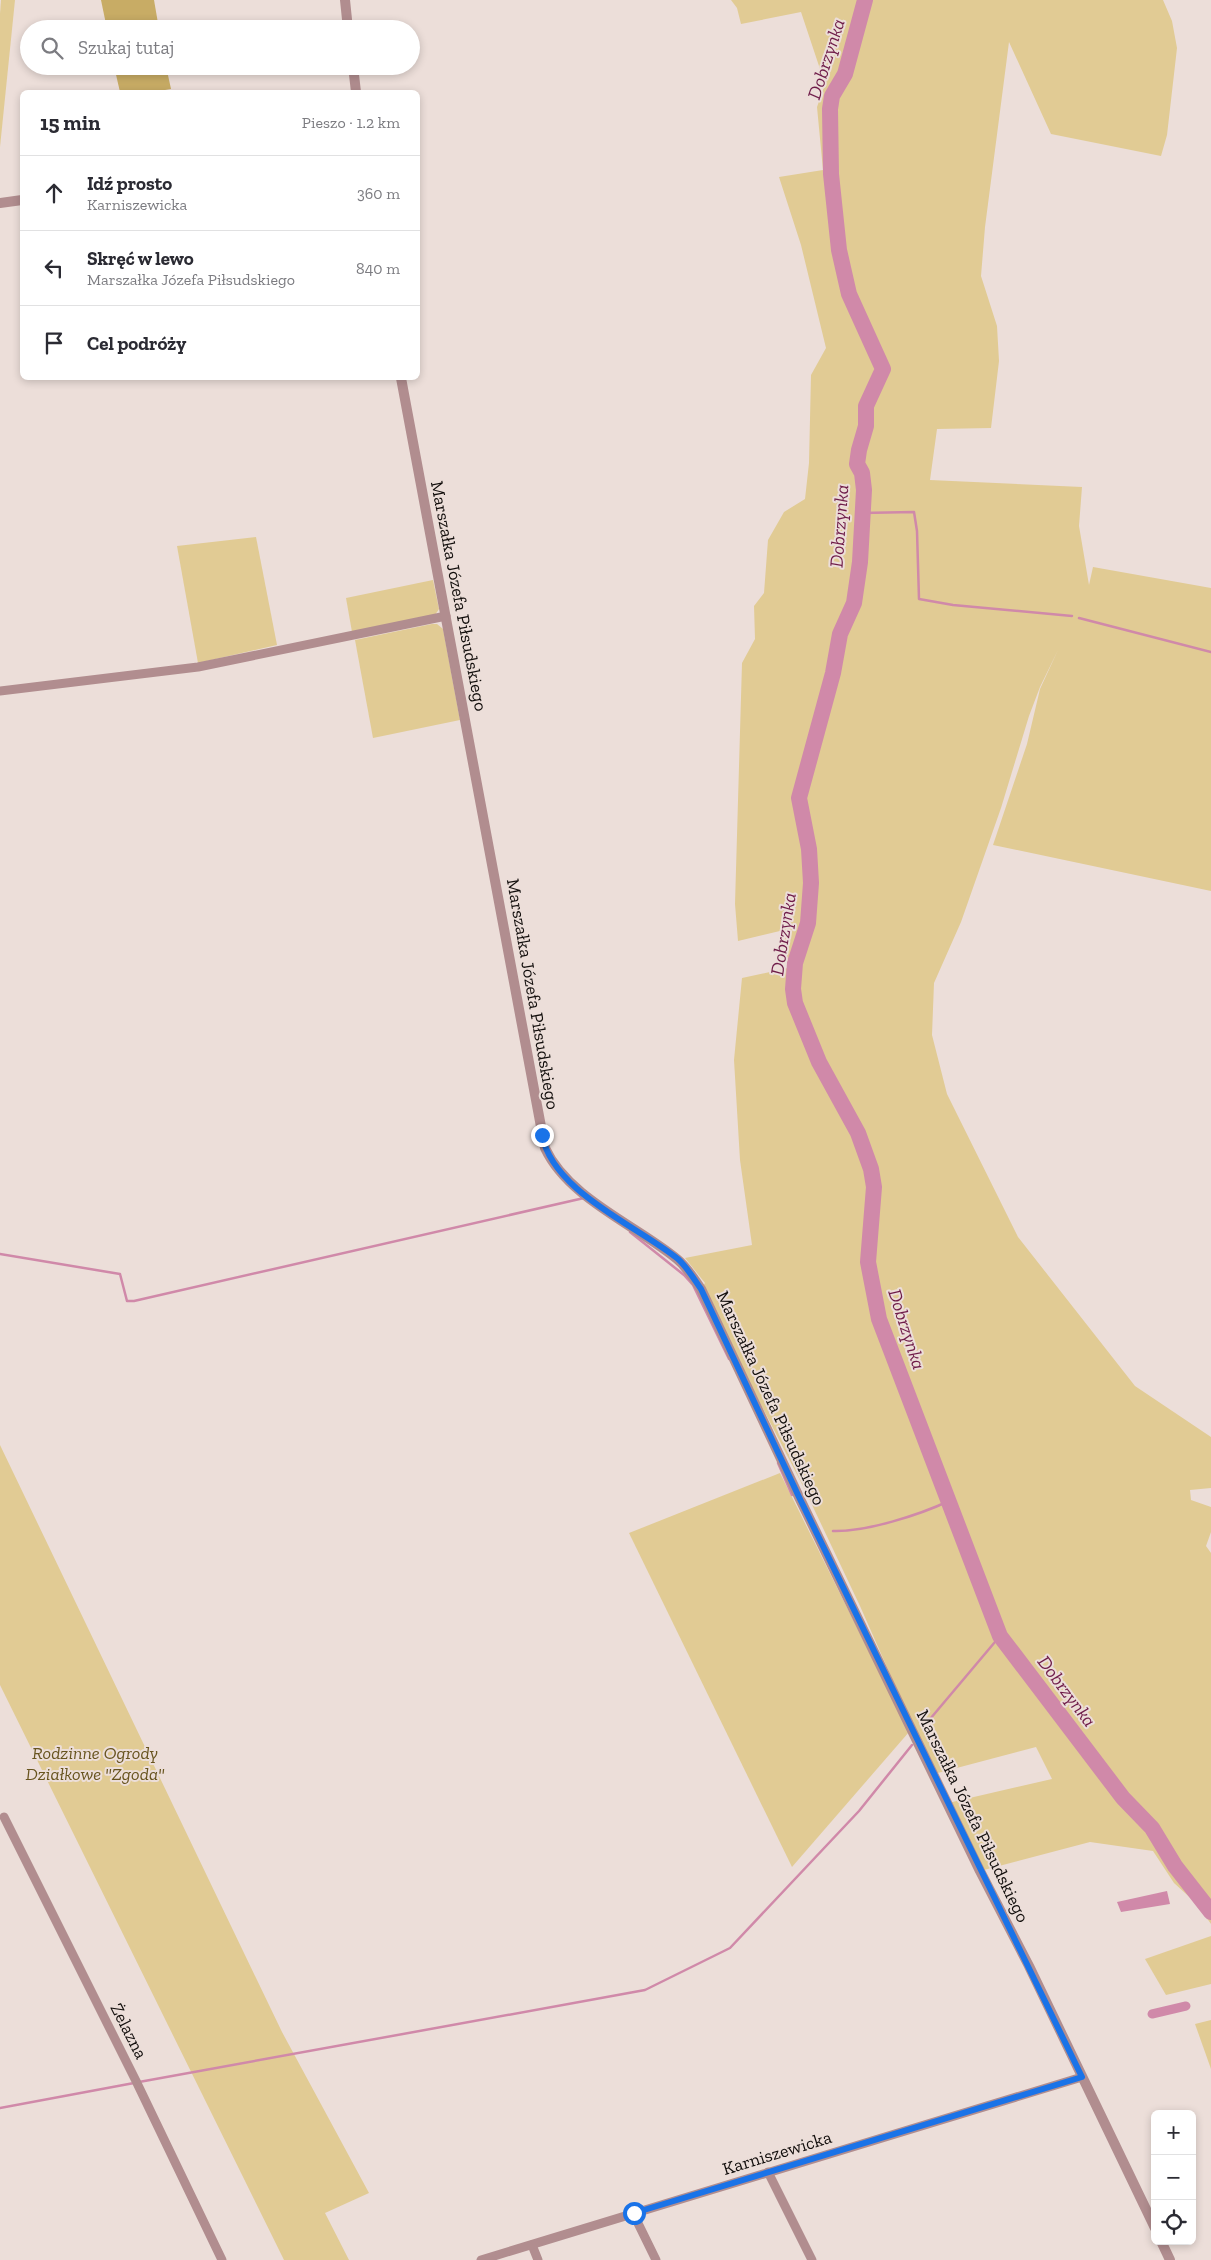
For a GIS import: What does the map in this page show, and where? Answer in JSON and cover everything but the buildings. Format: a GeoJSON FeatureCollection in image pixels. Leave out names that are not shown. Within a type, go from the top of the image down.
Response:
{"type":"FeatureCollection","features":[{"type":"Feature","properties":{"kind":"street"},"geometry":{"type":"LineString","coordinates":[[344,0],[347,20]]}},
{"type":"Feature","properties":{"kind":"street"},"geometry":{"type":"LineString","coordinates":[[354,75],[356,90]]}},
{"type":"Feature","properties":{"kind":"street"},"geometry":{"type":"LineString","coordinates":[[0,203],[20,200]]}},
{"type":"Feature","properties":{"kind":"street","name":"Marszałka Józefa Piłsudskiego"},"geometry":{"type":"LineString","coordinates":[[401,380],[545,1148],[562,1175],[586,1195],[679,1260],[701,1289],[799,1497],[1151,2220]]}},
{"type":"Feature","properties":{"kind":"street"},"geometry":{"type":"LineString","coordinates":[[0,691],[198,667],[446,616]]}},
{"type":"Feature","properties":{"kind":"street","name":"Żelazna"},"geometry":{"type":"LineString","coordinates":[[4,1817],[137,2083],[222,2260]]}},
{"type":"Feature","properties":{"kind":"street","name":"Karniszewicka"},"geometry":{"type":"LineString","coordinates":[[483,2260],[1082,2077]]}},
{"type":"Feature","properties":{"kind":"street"},"geometry":{"type":"LineString","coordinates":[[768,2172],[812,2260]]}},
{"type":"Feature","properties":{"kind":"street"},"geometry":{"type":"LineString","coordinates":[[634,2213],[656,2260]]}},
{"type":"Feature","properties":{"kind":"street"},"geometry":{"type":"LineString","coordinates":[[532,2245],[538,2260]]}},
{"type":"Feature","properties":{"kind":"street"},"geometry":{"type":"LineString","coordinates":[[1163,2245],[1170,2260]]}},
{"type":"Feature","properties":{"kind":"green space"},"geometry":{"type":"Polygon","coordinates":[[[1,0],[15,0],[0,147],[0,14],[1,0]]]}},
{"type":"Feature","properties":{"kind":"green space"},"geometry":{"type":"Polygon","coordinates":[[[731,0],[1163,0],[1172,21],[1177,48],[1167,135],[1161,156],[1051,134],[1009,42],[985,227],[981,276],[997,326],[999,361],[991,428],[937,429],[930,480],[1082,487],[1079,526],[1089,585],[1093,567],[1211,588],[1211,891],[993,845],[1027,744],[1040,689],[1058,650],[1040,687],[1029,716],[1001,808],[961,922],[934,983],[932,1035],[947,1094],[1018,1237],[1135,1386],[1211,1437],[1211,1488],[1190,1490],[1191,1500],[1211,1507],[1211,1532],[1206,1546],[1211,1553],[1211,1924],[1196,1903],[1174,1883],[1153,1851],[1090,1842],[980,1871],[948,1803],[1052,1779],[1036,1747],[934,1774],[860,1606],[804,1488],[701,1289],[705,1283],[685,1258],[752,1245],[740,1160],[734,1060],[742,978],[788,968],[784,930],[738,941],[735,904],[742,663],[755,639],[754,606],[764,593],[768,540],[784,512],[805,499],[809,463],[811,375],[826,348],[801,245],[779,177],[823,170],[817,107],[825,84],[801,12],[741,24],[737,8],[731,0]]]}},
{"type":"Feature","properties":{"kind":"green space"},"geometry":{"type":"Polygon","coordinates":[[[256,537],[277,645],[198,663],[177,546],[256,537]]]}},
{"type":"Feature","properties":{"kind":"green space"},"geometry":{"type":"Polygon","coordinates":[[[433,580],[439,609],[435,615],[352,632],[346,598],[433,580]]]}},
{"type":"Feature","properties":{"kind":"green space"},"geometry":{"type":"Polygon","coordinates":[[[437,624],[443,629],[460,720],[373,738],[355,640],[437,624]]]}},
{"type":"Feature","properties":{"kind":"green space","name":"Rodzinne Ogrody Działkowe \"Zgoda\""},"geometry":{"type":"Polygon","coordinates":[[[0,1445],[282,2032],[369,2193],[325,2213],[349,2260],[284,2260],[0,1685],[0,1445]]]}},
{"type":"Feature","properties":{"kind":"green space"},"geometry":{"type":"Polygon","coordinates":[[[780,1473],[909,1732],[792,1867],[629,1533],[780,1473]]]}},
{"type":"Feature","properties":{"kind":"green space"},"geometry":{"type":"Polygon","coordinates":[[[1211,1936],[1211,1984],[1166,1995],[1145,1959],[1211,1936]]]}},
{"type":"Feature","properties":{"kind":"green space"},"geometry":{"type":"Polygon","coordinates":[[[1211,2020],[1211,2069],[1195,2024],[1211,2020]]]}},
{"type":"Feature","properties":{"kind":"shaded area"},"geometry":{"type":"Polygon","coordinates":[[[101,0],[154,0],[157,20],[105,20],[101,0]]]}},
{"type":"Feature","properties":{"kind":"shaded area"},"geometry":{"type":"Polygon","coordinates":[[[116,75],[168,75],[171,89],[165,90],[120,90],[116,75]]]}},
{"type":"Feature","properties":{"kind":"shaded area"},"geometry":{"type":"Polygon","coordinates":[[[1167,1891],[1170,1904],[1121,1912],[1117,1902],[1167,1891]]]}},
{"type":"Feature","properties":{"kind":"waterway","name":"Dobrzynka"},"geometry":{"type":"LineString","coordinates":[[865,0],[845,74],[832,96],[830,109],[831,174],[839,250],[849,294],[883,369],[866,406],[866,426],[857,464],[862,473],[864,490],[860,562],[854,603],[840,634],[833,673],[799,798],[809,849],[811,883],[808,923],[795,963],[793,989],[795,1003],[819,1062],[858,1133],[871,1169],[874,1187],[868,1262],[879,1319],[1000,1636],[1123,1798],[1152,1828],[1175,1866],[1211,1912]]}},
{"type":"Feature","properties":{"kind":"waterway"},"geometry":{"type":"LineString","coordinates":[[861,513],[914,512],[917,531],[919,599],[953,605],[1072,616]]}},
{"type":"Feature","properties":{"kind":"waterway"},"geometry":{"type":"LineString","coordinates":[[1079,618],[1211,652]]}},
{"type":"Feature","properties":{"kind":"waterway"},"geometry":{"type":"LineString","coordinates":[[0,1254],[120,1274],[127,1301],[134,1301],[584,1198]]}},
{"type":"Feature","properties":{"kind":"waterway"},"geometry":{"type":"LineString","coordinates":[[630,1232],[684,1275],[693,1285],[729,1359]]}},
{"type":"Feature","properties":{"kind":"waterway"},"geometry":{"type":"LineString","coordinates":[[778,1463],[792,1495]]}},
{"type":"Feature","properties":{"kind":"waterway"},"geometry":{"type":"LineString","coordinates":[[833,1531],[861,1529],[892,1522],[949,1501]]}},
{"type":"Feature","properties":{"kind":"waterway"},"geometry":{"type":"LineString","coordinates":[[925,1725],[1000,1636]]}},
{"type":"Feature","properties":{"kind":"waterway"},"geometry":{"type":"LineString","coordinates":[[139,2082],[645,1990],[730,1948],[859,1811],[912,1745]]}},
{"type":"Feature","properties":{"kind":"waterway"},"geometry":{"type":"LineString","coordinates":[[1152,2014],[1186,2006]]}},
{"type":"Feature","properties":{"kind":"waterway"},"geometry":{"type":"LineString","coordinates":[[0,2108],[134,2083]]}},
{"type":"Feature","properties":{"kind":"route"},"geometry":{"type":"LineString","coordinates":[[542,1135],[550,1160],[562,1175],[586,1195],[679,1260],[690,1272],[701,1289],[799,1497],[1082,2077],[634,2213]]}}]}
